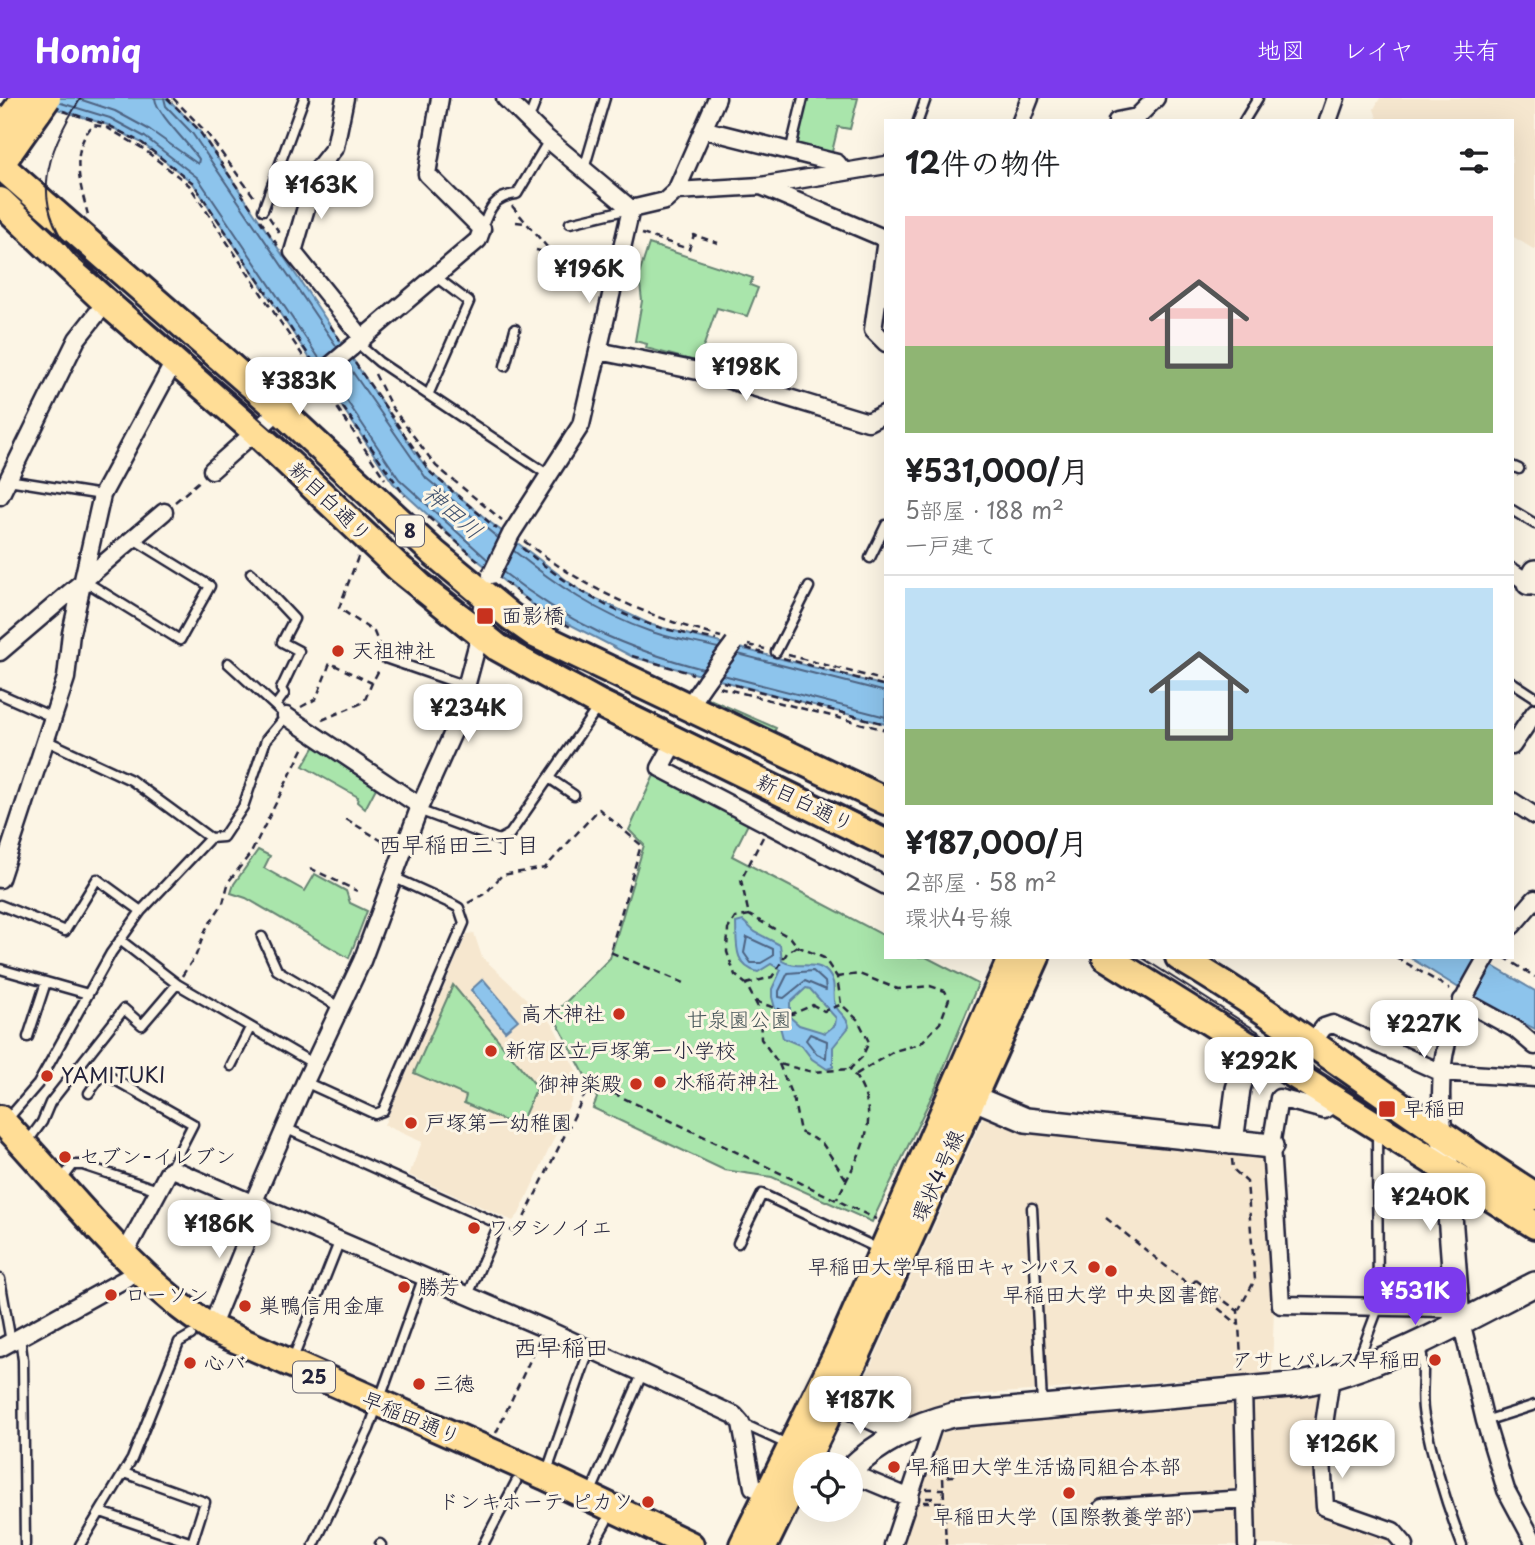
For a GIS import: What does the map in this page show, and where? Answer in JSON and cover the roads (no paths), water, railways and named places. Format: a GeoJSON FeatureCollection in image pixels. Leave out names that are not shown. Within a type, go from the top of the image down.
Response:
{"type":"FeatureCollection","features":[{"type":"Feature","properties":{"kind":"main road"},"geometry":{"type":"LineString","coordinates":[[0,133],[39,104]]}},
{"type":"Feature","properties":{"kind":"main road"},"geometry":{"type":"LineString","coordinates":[[0,165],[39,104]]}},
{"type":"Feature","properties":{"kind":"main road","name":"新目白通り"},"geometry":{"type":"LineString","coordinates":[[0,165],[280,410],[489,578],[537,635],[884,800]]}},
{"type":"Feature","properties":{"kind":"main road","name":"新目白通り"},"geometry":{"type":"LineString","coordinates":[[0,201],[106,302],[256,432],[400,569],[478,633],[539,672],[600,704],[884,842]]}},
{"type":"Feature","properties":{"kind":"main road","name":"環状4号線"},"geometry":{"type":"LineString","coordinates":[[764,1545],[835,1400],[1011,959]]}},
{"type":"Feature","properties":{"kind":"main road","name":"環状4号線"},"geometry":{"type":"LineString","coordinates":[[743,1545],[788,1493],[792,1446],[974,1098],[1035,959]]}},
{"type":"Feature","properties":{"kind":"main road"},"geometry":{"type":"LineString","coordinates":[[1109,959],[1251,1045],[1378,1128],[1535,1225]]}},
{"type":"Feature","properties":{"kind":"main road"},"geometry":{"type":"LineString","coordinates":[[1183,959],[1312,1043],[1535,1196]]}},
{"type":"Feature","properties":{"kind":"main road","name":"早稲田通り"},"geometry":{"type":"LineString","coordinates":[[7,1132],[59,1184],[126,1265]]}},
{"type":"Feature","properties":{"kind":"main road","name":"早稲田通り"},"geometry":{"type":"LineString","coordinates":[[7,1132],[126,1265],[176,1303],[201,1332],[227,1355],[373,1411],[488,1451],[690,1545]]}},
{"type":"Feature","properties":{"kind":"main road","name":"早稲田通り"},"geometry":{"type":"LineString","coordinates":[[201,1332],[290,1366],[373,1411],[516,1482],[599,1534],[651,1545]]}},
{"type":"Feature","properties":{"kind":"street"},"geometry":{"type":"LineString","coordinates":[[345,98],[335,147],[325,156],[317,170],[289,253],[353,346]]}},
{"type":"Feature","properties":{"kind":"street"},"geometry":{"type":"LineString","coordinates":[[212,470],[478,240],[482,229],[427,174],[440,98]]}},
{"type":"Feature","properties":{"kind":"street"},"geometry":{"type":"LineString","coordinates":[[505,98],[549,140],[631,209]]}},
{"type":"Feature","properties":{"kind":"street"},"geometry":{"type":"LineString","coordinates":[[631,209],[665,201],[676,191],[706,130],[717,98]]}},
{"type":"Feature","properties":{"kind":"street"},"geometry":{"type":"LineString","coordinates":[[1022,119],[1030,98]]}},
{"type":"Feature","properties":{"kind":"street"},"geometry":{"type":"LineString","coordinates":[[1329,119],[1336,98]]}},
{"type":"Feature","properties":{"kind":"street"},"geometry":{"type":"LineString","coordinates":[[1127,119],[1137,117],[1148,110]]}},
{"type":"Feature","properties":{"kind":"street"},"geometry":{"type":"LineString","coordinates":[[706,130],[837,163],[844,172]]}},
{"type":"Feature","properties":{"kind":"street"},"geometry":{"type":"LineString","coordinates":[[676,191],[761,186],[884,165]]}},
{"type":"Feature","properties":{"kind":"street"},"geometry":{"type":"LineString","coordinates":[[761,186],[884,239]]}},
{"type":"Feature","properties":{"kind":"street"},"geometry":{"type":"LineString","coordinates":[[201,1332],[258,1203],[285,1128],[362,961],[419,808],[455,728],[489,578],[511,535],[581,425],[631,209]]}},
{"type":"Feature","properties":{"kind":"street"},"geometry":{"type":"LineString","coordinates":[[884,254],[873,330],[884,341]]}},
{"type":"Feature","properties":{"kind":"street"},"geometry":{"type":"LineString","coordinates":[[0,496],[77,339],[106,302]]}},
{"type":"Feature","properties":{"kind":"street"},"geometry":{"type":"LineString","coordinates":[[598,351],[703,372],[868,422],[884,414]]}},
{"type":"Feature","properties":{"kind":"street"},"geometry":{"type":"LineString","coordinates":[[0,879],[66,678],[71,633],[86,578],[102,495],[174,362]]}},
{"type":"Feature","properties":{"kind":"street"},"geometry":{"type":"LineString","coordinates":[[0,652],[164,512]]}},
{"type":"Feature","properties":{"kind":"street"},"geometry":{"type":"LineString","coordinates":[[688,707],[709,681],[733,643]]}},
{"type":"Feature","properties":{"kind":"street"},"geometry":{"type":"LineString","coordinates":[[281,710],[419,808]]}},
{"type":"Feature","properties":{"kind":"street"},"geometry":{"type":"LineString","coordinates":[[1514,742],[1535,712]]}},
{"type":"Feature","properties":{"kind":"street"},"geometry":{"type":"LineString","coordinates":[[676,739],[660,768],[768,828],[884,885]]}},
{"type":"Feature","properties":{"kind":"street"},"geometry":{"type":"LineString","coordinates":[[1514,802],[1535,816]]}},
{"type":"Feature","properties":{"kind":"street"},"geometry":{"type":"LineString","coordinates":[[1514,924],[1535,899]]}},
{"type":"Feature","properties":{"kind":"street"},"geometry":{"type":"LineString","coordinates":[[1487,959],[1463,997],[1445,1044],[1440,1072],[1444,1136],[1461,1321],[1485,1421],[1506,1490],[1535,1544]]}},
{"type":"Feature","properties":{"kind":"street"},"geometry":{"type":"LineString","coordinates":[[1463,997],[1516,1029],[1535,1046]]}},
{"type":"Feature","properties":{"kind":"street"},"geometry":{"type":"LineString","coordinates":[[1312,1043],[1324,1027],[1333,1024],[1440,1072],[1535,1077]]}},
{"type":"Feature","properties":{"kind":"street"},"geometry":{"type":"LineString","coordinates":[[1231,1142],[1238,1089],[1251,1045]]}},
{"type":"Feature","properties":{"kind":"street"},"geometry":{"type":"LineString","coordinates":[[974,1098],[1026,1120],[1271,1146]]}},
{"type":"Feature","properties":{"kind":"street"},"geometry":{"type":"LineString","coordinates":[[1338,1101],[1324,1110],[1279,1098],[1271,1146],[1281,1305],[1446,1308],[1461,1321]]}},
{"type":"Feature","properties":{"kind":"street"},"geometry":{"type":"LineString","coordinates":[[10,1342],[126,1265],[169,1171],[258,1203],[590,1348],[737,1419],[753,1487],[788,1493]]}},
{"type":"Feature","properties":{"kind":"street"},"geometry":{"type":"LineString","coordinates":[[863,1460],[903,1432],[935,1420],[971,1413],[1243,1388],[1331,1377],[1354,1370],[1535,1284]]}},
{"type":"Feature","properties":{"kind":"street"},"geometry":{"type":"LineString","coordinates":[[1331,1377],[1321,1445],[1325,1507],[1393,1531],[1405,1545]]}},
{"type":"Feature","properties":{"kind":"street"},"geometry":{"type":"LineString","coordinates":[[1243,1388],[1247,1545]]}},
{"type":"Feature","properties":{"kind":"street"},"geometry":{"type":"LineString","coordinates":[[835,1400],[903,1432]]}},
{"type":"Feature","properties":{"kind":"street"},"geometry":{"type":"LineString","coordinates":[[893,1545],[935,1420]]}},
{"type":"Feature","properties":{"kind":"street"},"geometry":{"type":"LineString","coordinates":[[863,1477],[909,1500]]}},
{"type":"Feature","properties":{"kind":"street"},"geometry":{"type":"LineString","coordinates":[[1103,1508],[1246,1499]]}},
{"type":"Feature","properties":{"kind":"lane"},"geometry":{"type":"LineString","coordinates":[[263,210],[304,98]]}},
{"type":"Feature","properties":{"kind":"lane"},"geometry":{"type":"LineString","coordinates":[[528,121],[537,98]]}},
{"type":"Feature","properties":{"kind":"lane"},"geometry":{"type":"LineString","coordinates":[[584,169],[605,98]]}},
{"type":"Feature","properties":{"kind":"lane"},"geometry":{"type":"LineString","coordinates":[[790,152],[803,98]]}},
{"type":"Feature","properties":{"kind":"lane"},"geometry":{"type":"LineString","coordinates":[[919,119],[926,98]]}},
{"type":"Feature","properties":{"kind":"lane"},"geometry":{"type":"LineString","coordinates":[[1245,119],[1258,98]]}},
{"type":"Feature","properties":{"kind":"lane"},"geometry":{"type":"LineString","coordinates":[[482,229],[491,205],[506,195],[517,194],[549,140]]}},
{"type":"Feature","properties":{"kind":"lane"},"geometry":{"type":"LineString","coordinates":[[570,223],[631,209]]}},
{"type":"Feature","properties":{"kind":"lane"},"geometry":{"type":"LineString","coordinates":[[429,393],[469,302],[436,276]]}},
{"type":"Feature","properties":{"kind":"lane"},"geometry":{"type":"LineString","coordinates":[[505,366],[515,329]]}},
{"type":"Feature","properties":{"kind":"lane"},"geometry":{"type":"LineString","coordinates":[[353,346],[429,393],[550,477]]}},
{"type":"Feature","properties":{"kind":"lane"},"geometry":{"type":"LineString","coordinates":[[8,480],[102,495]]}},
{"type":"Feature","properties":{"kind":"lane"},"geometry":{"type":"LineString","coordinates":[[1514,511],[1535,524]]}},
{"type":"Feature","properties":{"kind":"lane"},"geometry":{"type":"LineString","coordinates":[[870,558],[884,529]]}},
{"type":"Feature","properties":{"kind":"lane"},"geometry":{"type":"LineString","coordinates":[[86,578],[91,585],[180,640],[211,586],[132,538]]}},
{"type":"Feature","properties":{"kind":"lane"},"geometry":{"type":"LineString","coordinates":[[45,740],[131,780],[209,838],[223,837],[243,807],[266,740],[281,710],[284,694],[281,689],[299,651],[282,642],[294,619],[251,573]]}},
{"type":"Feature","properties":{"kind":"lane"},"geometry":{"type":"LineString","coordinates":[[776,652],[809,587]]}},
{"type":"Feature","properties":{"kind":"lane"},"geometry":{"type":"LineString","coordinates":[[384,658],[466,687]]}},
{"type":"Feature","properties":{"kind":"lane"},"geometry":{"type":"LineString","coordinates":[[228,663],[281,710]]}},
{"type":"Feature","properties":{"kind":"lane"},"geometry":{"type":"LineString","coordinates":[[1514,683],[1535,697]]}},
{"type":"Feature","properties":{"kind":"lane"},"geometry":{"type":"LineString","coordinates":[[0,694],[52,717]]}},
{"type":"Feature","properties":{"kind":"lane"},"geometry":{"type":"LineString","coordinates":[[419,808],[499,840],[510,834],[600,704]]}},
{"type":"Feature","properties":{"kind":"lane"},"geometry":{"type":"LineString","coordinates":[[549,778],[574,795]]}},
{"type":"Feature","properties":{"kind":"lane"},"geometry":{"type":"LineString","coordinates":[[7,1132],[38,1084],[120,940],[141,911],[209,838]]}},
{"type":"Feature","properties":{"kind":"lane"},"geometry":{"type":"LineString","coordinates":[[305,1082],[375,1114],[383,1111],[464,923],[459,908],[393,877]]}},
{"type":"Feature","properties":{"kind":"lane"},"geometry":{"type":"LineString","coordinates":[[0,905],[65,930],[97,879],[141,911]]}},
{"type":"Feature","properties":{"kind":"lane"},"geometry":{"type":"LineString","coordinates":[[262,937],[277,970],[339,1007]]}},
{"type":"Feature","properties":{"kind":"lane"},"geometry":{"type":"LineString","coordinates":[[120,940],[177,984],[314,1064]]}},
{"type":"Feature","properties":{"kind":"lane"},"geometry":{"type":"LineString","coordinates":[[0,969],[88,994]]}},
{"type":"Feature","properties":{"kind":"lane"},"geometry":{"type":"LineString","coordinates":[[28,1037],[46,982]]}},
{"type":"Feature","properties":{"kind":"lane"},"geometry":{"type":"LineString","coordinates":[[7,1132],[42,1122],[50,1103],[124,1009],[142,1025],[177,984]]}},
{"type":"Feature","properties":{"kind":"lane"},"geometry":{"type":"LineString","coordinates":[[232,1066],[250,1028]]}},
{"type":"Feature","properties":{"kind":"lane"},"geometry":{"type":"LineString","coordinates":[[89,1093],[103,1073],[193,1124],[169,1171]]}},
{"type":"Feature","properties":{"kind":"lane"},"geometry":{"type":"LineString","coordinates":[[285,1128],[499,1224],[468,1295]]}},
{"type":"Feature","properties":{"kind":"lane"},"geometry":{"type":"LineString","coordinates":[[1354,1370],[1378,1308],[1378,1128]]}},
{"type":"Feature","properties":{"kind":"lane"},"geometry":{"type":"LineString","coordinates":[[59,1184],[74,1165],[83,1165],[158,1190]]}},
{"type":"Feature","properties":{"kind":"lane"},"geometry":{"type":"LineString","coordinates":[[738,1243],[762,1194],[892,1255]]}},
{"type":"Feature","properties":{"kind":"lane"},"geometry":{"type":"LineString","coordinates":[[1032,1208],[1042,1406]]}},
{"type":"Feature","properties":{"kind":"lane"},"geometry":{"type":"LineString","coordinates":[[290,1366],[340,1240]]}},
{"type":"Feature","properties":{"kind":"lane"},"geometry":{"type":"LineString","coordinates":[[314,1545],[369,1429],[373,1411],[424,1276]]}},
{"type":"Feature","properties":{"kind":"lane"},"geometry":{"type":"LineString","coordinates":[[0,1279],[10,1342],[23,1360],[25,1545]]}},
{"type":"Feature","properties":{"kind":"lane"},"geometry":{"type":"LineString","coordinates":[[80,1545],[124,1473],[178,1342],[201,1332]]}},
{"type":"Feature","properties":{"kind":"lane"},"geometry":{"type":"LineString","coordinates":[[1418,1340],[1423,1357],[1423,1414],[1442,1494],[1462,1545]]}},
{"type":"Feature","properties":{"kind":"lane"},"geometry":{"type":"LineString","coordinates":[[545,1476],[590,1348]]}},
{"type":"Feature","properties":{"kind":"lane"},"geometry":{"type":"LineString","coordinates":[[589,1497],[643,1372]]}},
{"type":"Feature","properties":{"kind":"lane"},"geometry":{"type":"LineString","coordinates":[[1485,1421],[1535,1405]]}},
{"type":"Feature","properties":{"kind":"lane"},"geometry":{"type":"LineString","coordinates":[[737,1419],[792,1446]]}},
{"type":"Feature","properties":{"kind":"lane"},"geometry":{"type":"LineString","coordinates":[[101,1512],[192,1543],[205,1502],[124,1473]]}},
{"type":"Feature","properties":{"kind":"lane"},"geometry":{"type":"LineString","coordinates":[[483,1545],[516,1482]]}},
{"type":"Feature","properties":{"kind":"water","name":"神田川"},"geometry":{"type":"Polygon","coordinates":[[[7,98],[167,98],[198,129],[431,473],[491,523],[582,592],[652,625],[884,686],[884,724],[633,657],[536,607],[475,558],[393,483],[193,183],[142,143],[108,125],[51,107],[7,98]]]}},
{"type":"Feature","properties":{"kind":"water"},"geometry":{"type":"Polygon","coordinates":[[[743,921],[755,932],[780,945],[782,961],[817,966],[829,974],[833,982],[835,1004],[849,1027],[833,1047],[833,1067],[827,1069],[812,1059],[802,1046],[783,1038],[772,997],[772,989],[781,970],[771,964],[758,972],[744,965],[738,953],[736,923],[743,921]],[[806,988],[790,1003],[790,1017],[799,1025],[825,1033],[835,1025],[836,1018],[810,989],[806,988]]]}},
{"type":"Feature","properties":{"kind":"water"},"geometry":{"type":"Polygon","coordinates":[[[1412,959],[1480,959],[1535,991],[1535,1029],[1483,1003],[1412,959]]]}},
{"type":"Feature","properties":{"kind":"water"},"geometry":{"type":"Polygon","coordinates":[[[483,979],[518,1020],[505,1031],[471,990],[483,979]]]}},
{"type":"Feature","properties":{"kind":"tram line"},"geometry":{"type":"LineString","coordinates":[[81,98],[59,138],[47,178],[47,197],[52,217],[61,237],[76,257],[312,465],[438,584],[519,644],[568,671],[884,827]]}},
{"type":"Feature","properties":{"kind":"tram line"},"geometry":{"type":"LineString","coordinates":[[1144,959],[1381,1110]]}},
{"type":"Feature","properties":{"kind":"place","name":"面影橋"},"geometry":{"type":"Point","coordinates":[485,616]}},
{"type":"Feature","properties":{"kind":"place","name":"天祖神社"},"geometry":{"type":"Point","coordinates":[338,651]}},
{"type":"Feature","properties":{"kind":"place","name":"高木神社"},"geometry":{"type":"Point","coordinates":[619,1014]}},
{"type":"Feature","properties":{"kind":"place","name":"新宿区立戸塚第一小学校"},"geometry":{"type":"Point","coordinates":[491,1051]}},
{"type":"Feature","properties":{"kind":"place","name":"YAMITUKI"},"geometry":{"type":"Point","coordinates":[47,1076]}},
{"type":"Feature","properties":{"kind":"place","name":"水稲荷神社"},"geometry":{"type":"Point","coordinates":[660,1082]}},
{"type":"Feature","properties":{"kind":"place","name":"御神楽殿"},"geometry":{"type":"Point","coordinates":[636,1084]}},
{"type":"Feature","properties":{"kind":"place","name":"早稲田"},"geometry":{"type":"Point","coordinates":[1387,1109]}},
{"type":"Feature","properties":{"kind":"place","name":"戸塚第一幼稚園"},"geometry":{"type":"Point","coordinates":[411,1123]}},
{"type":"Feature","properties":{"kind":"place","name":"セブン-イレブン"},"geometry":{"type":"Point","coordinates":[65,1157]}},
{"type":"Feature","properties":{"kind":"place","name":"ワタシノイエ"},"geometry":{"type":"Point","coordinates":[474,1228]}},
{"type":"Feature","properties":{"kind":"place","name":"早稲田大学早稲田キャンパス"},"geometry":{"type":"Point","coordinates":[1094,1267]}},
{"type":"Feature","properties":{"kind":"place","name":"早稲田大学 中央図書館"},"geometry":{"type":"Point","coordinates":[1111,1271]}},
{"type":"Feature","properties":{"kind":"place","name":"勝芳"},"geometry":{"type":"Point","coordinates":[404,1287]}},
{"type":"Feature","properties":{"kind":"place","name":"ローソン"},"geometry":{"type":"Point","coordinates":[111,1295]}},
{"type":"Feature","properties":{"kind":"place","name":"巣鴨信用金庫"},"geometry":{"type":"Point","coordinates":[245,1306]}},
{"type":"Feature","properties":{"kind":"place","name":"アサヒパレス早稲田"},"geometry":{"type":"Point","coordinates":[1435,1360]}},
{"type":"Feature","properties":{"kind":"place","name":"心バ"},"geometry":{"type":"Point","coordinates":[190,1363]}},
{"type":"Feature","properties":{"kind":"place","name":"三徳"},"geometry":{"type":"Point","coordinates":[419,1384]}},
{"type":"Feature","properties":{"kind":"place","name":"早稲田大学生活協同組合本部"},"geometry":{"type":"Point","coordinates":[894,1467]}},
{"type":"Feature","properties":{"kind":"place","name":"早稲田大学（国際教養学部）"},"geometry":{"type":"Point","coordinates":[1069,1493]}},
{"type":"Feature","properties":{"kind":"place","name":"ドンキホーテ ピカソ"},"geometry":{"type":"Point","coordinates":[648,1502]}},
{"type":"Feature","properties":{"kind":"district","name":"西早稲田三丁目"},"geometry":{"type":"Point","coordinates":[459,845]}},
{"type":"Feature","properties":{"kind":"district","name":"西早稲田"},"geometry":{"type":"Point","coordinates":[561,1348]}},
{"type":"Feature","properties":{"kind":"park label","name":"甘泉園公園"},"geometry":{"type":"Point","coordinates":[739,1020]}}]}
